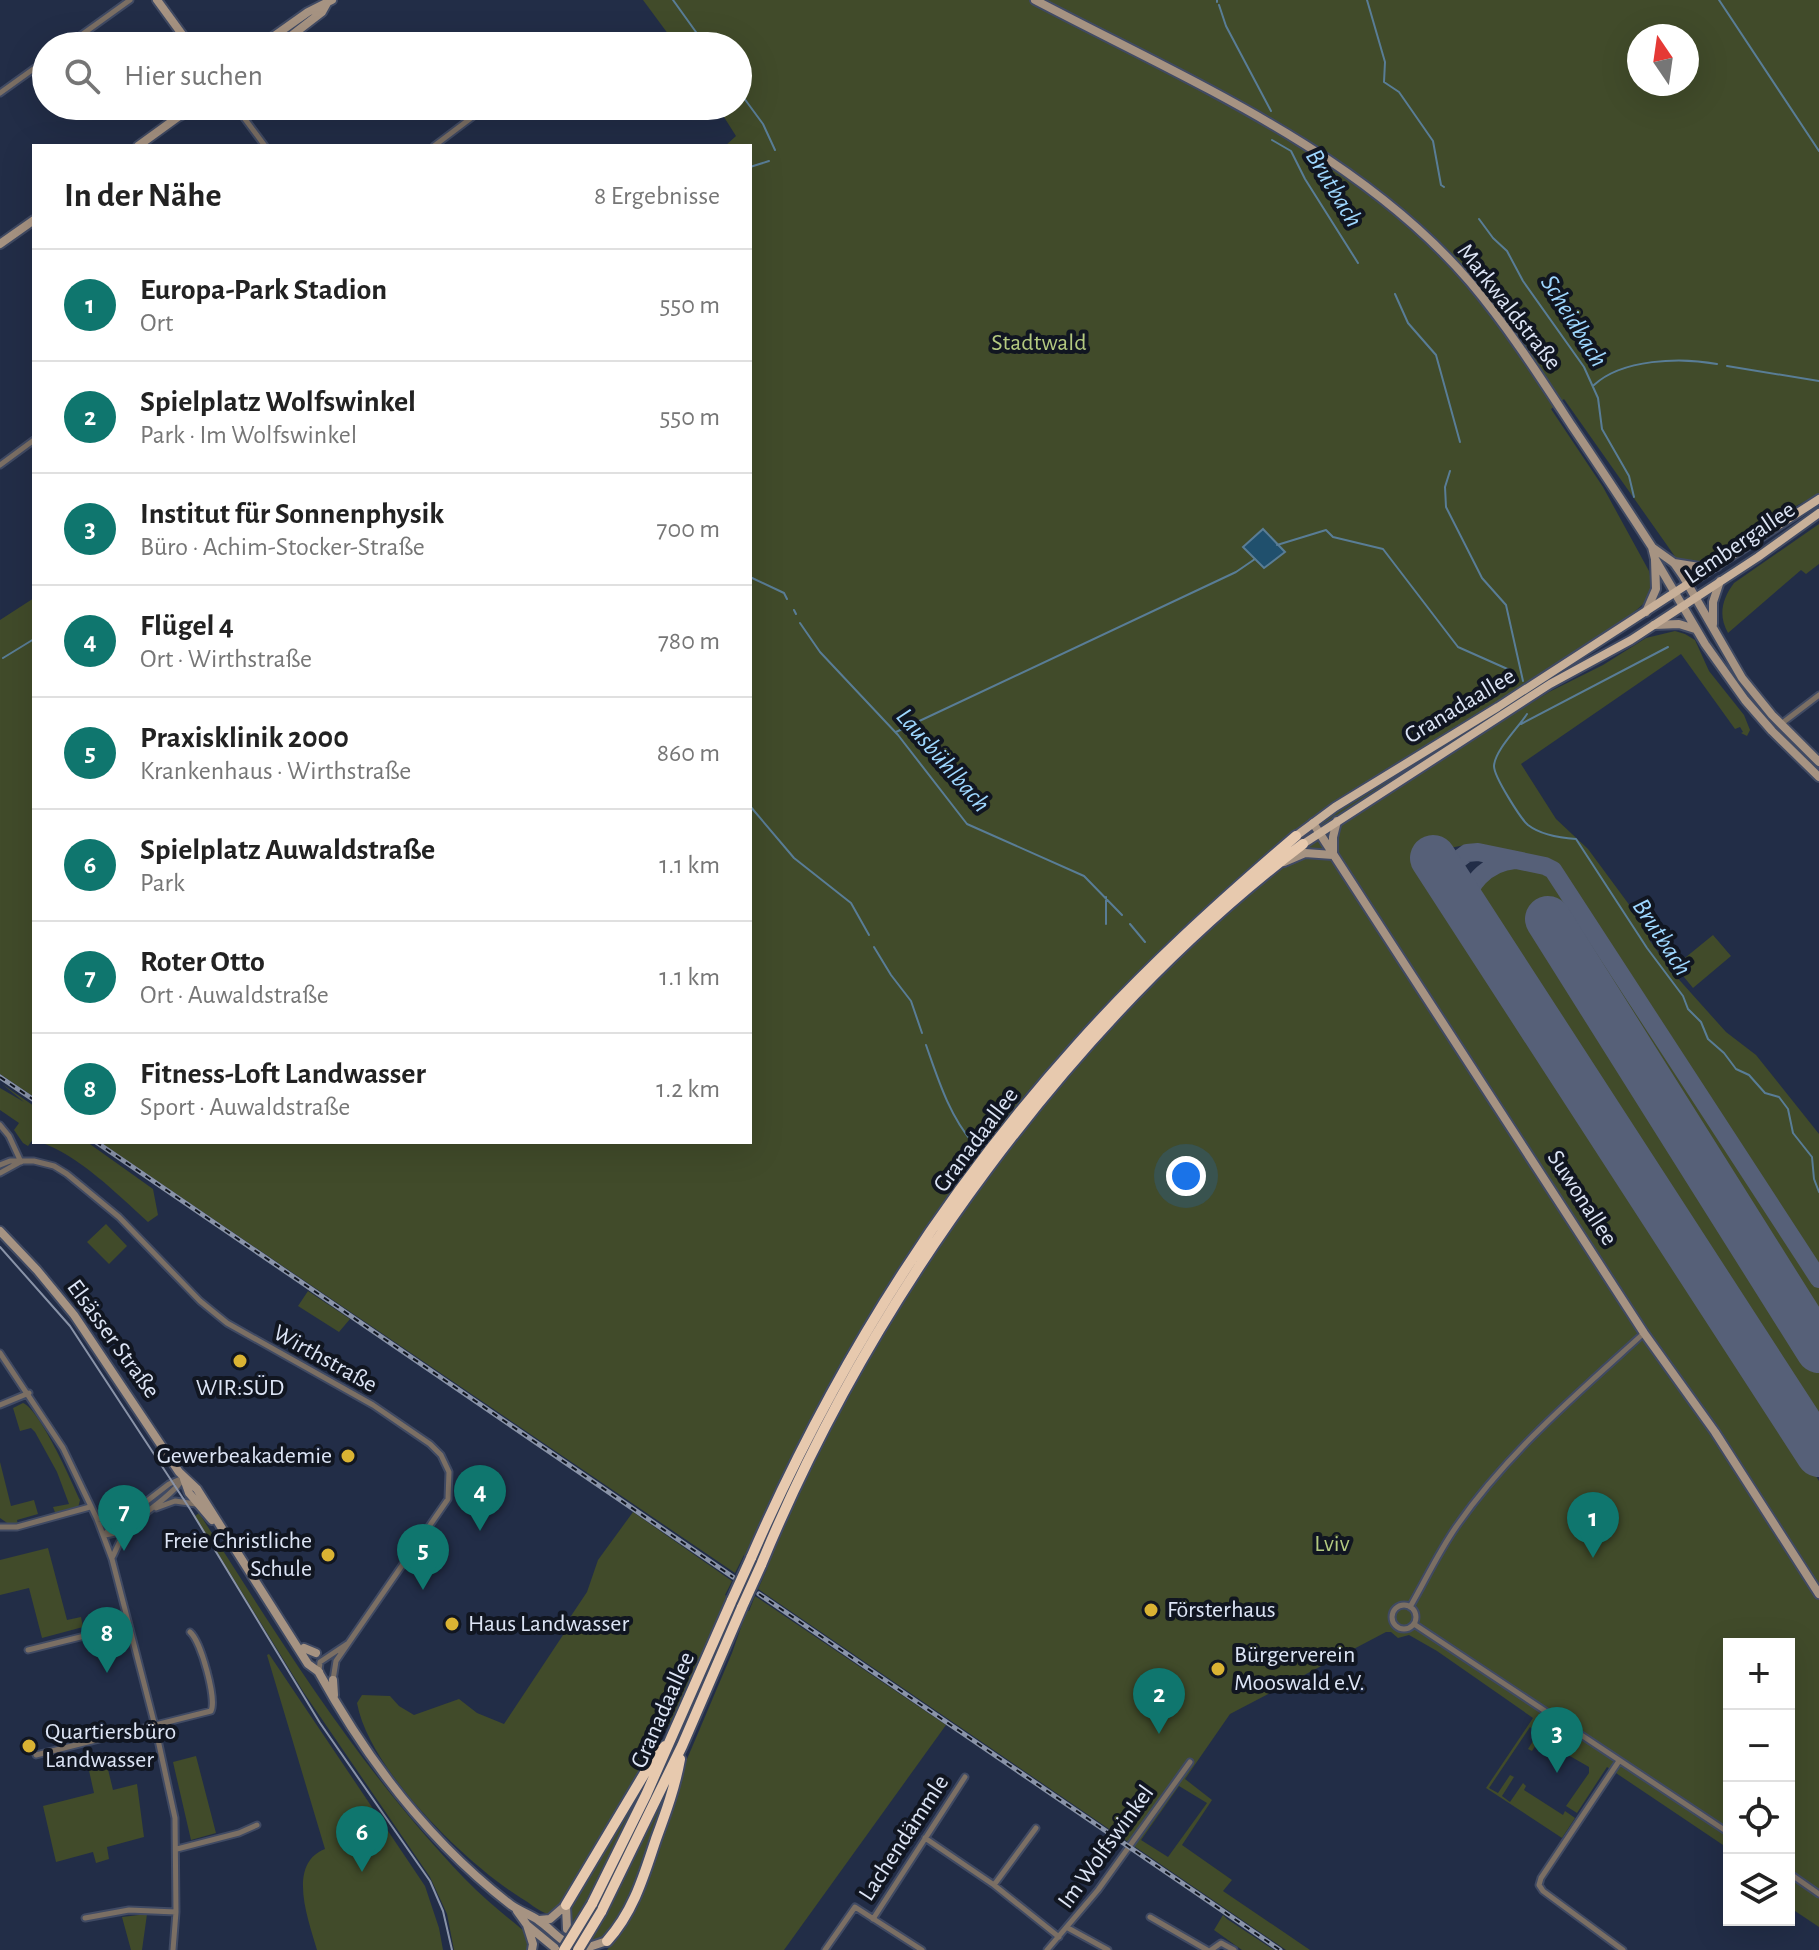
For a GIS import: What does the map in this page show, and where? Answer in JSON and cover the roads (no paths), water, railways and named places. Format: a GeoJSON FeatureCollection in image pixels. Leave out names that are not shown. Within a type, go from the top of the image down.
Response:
{"type":"FeatureCollection","features":[{"type":"Feature","properties":{"kind":"highway","name":"Granadaallee"},"geometry":{"type":"LineString","coordinates":[[561,1946],[592,1904],[674,1735],[732,1600],[756,1561],[846,1389],[918,1271],[989,1167],[1051,1088],[1124,1007],[1193,938],[1278,863],[1299,840]]}},
{"type":"Feature","properties":{"kind":"highway","name":"Granadaallee"},"geometry":{"type":"LineString","coordinates":[[582,1949],[682,1746],[742,1607],[792,1468],[844,1370],[909,1265],[1011,1123],[1078,1044],[1194,925],[1299,840]]}},
{"type":"Feature","properties":{"kind":"highway"},"geometry":{"type":"LineString","coordinates":[[566,1905],[652,1761],[674,1735]]}},
{"type":"Feature","properties":{"kind":"highway"},"geometry":{"type":"LineString","coordinates":[[605,1945],[627,1915],[637,1894],[676,1783],[682,1746]]}},
{"type":"Feature","properties":{"kind":"main road"},"geometry":{"type":"LineString","coordinates":[[157,0],[180,32]]}},
{"type":"Feature","properties":{"kind":"main road","name":"Markwaldstraße"},"geometry":{"type":"LineString","coordinates":[[1035,0],[1308,146],[1369,188],[1415,227],[1469,281],[1520,347],[1652,547],[1655,559],[1697,630],[1745,700],[1819,777]]}},
{"type":"Feature","properties":{"kind":"main road"},"geometry":{"type":"LineString","coordinates":[[280,32],[329,2]]}},
{"type":"Feature","properties":{"kind":"main road"},"geometry":{"type":"LineString","coordinates":[[296,32],[322,12],[329,2]]}},
{"type":"Feature","properties":{"kind":"main road"},"geometry":{"type":"LineString","coordinates":[[141,144],[174,120]]}},
{"type":"Feature","properties":{"kind":"main road"},"geometry":{"type":"LineString","coordinates":[[0,244],[32,221]]}},
{"type":"Feature","properties":{"kind":"main road","name":"Lembergallee"},"geometry":{"type":"LineString","coordinates":[[1688,584],[1819,499]]}},
{"type":"Feature","properties":{"kind":"main road","name":"Lembergallee"},"geometry":{"type":"LineString","coordinates":[[1683,606],[1819,513]]}},
{"type":"Feature","properties":{"kind":"main road","name":"Markwaldstraße"},"geometry":{"type":"LineString","coordinates":[[1652,547],[1674,563],[1742,678],[1819,762]]}},
{"type":"Feature","properties":{"kind":"main road"},"geometry":{"type":"LineString","coordinates":[[1646,612],[1656,589],[1655,559]]}},
{"type":"Feature","properties":{"kind":"main road"},"geometry":{"type":"LineString","coordinates":[[1674,563],[1717,566]]}},
{"type":"Feature","properties":{"kind":"main road"},"geometry":{"type":"LineString","coordinates":[[1713,628],[1713,602],[1720,581]]}},
{"type":"Feature","properties":{"kind":"main road","name":"Granadaallee"},"geometry":{"type":"LineString","coordinates":[[1299,840],[1313,823],[1688,584]]}},
{"type":"Feature","properties":{"kind":"main road","name":"Granadaallee"},"geometry":{"type":"LineString","coordinates":[[1299,840],[1319,833],[1550,684],[1592,663],[1683,606]]}},
{"type":"Feature","properties":{"kind":"main road"},"geometry":{"type":"LineString","coordinates":[[1653,625],[1679,624],[1697,630]]}},
{"type":"Feature","properties":{"kind":"main road"},"geometry":{"type":"LineString","coordinates":[[1772,731],[1781,724]]}},
{"type":"Feature","properties":{"kind":"main road"},"geometry":{"type":"LineString","coordinates":[[1278,863],[1305,853],[1333,855],[1337,821]]}},
{"type":"Feature","properties":{"kind":"main road","name":"Suwonallee"},"geometry":{"type":"LineString","coordinates":[[1313,823],[1644,1333],[1715,1432],[1819,1594]]}},
{"type":"Feature","properties":{"kind":"main road","name":"Elsässer Straße"},"geometry":{"type":"LineString","coordinates":[[0,1231],[74,1315],[189,1493],[223,1532]]}},
{"type":"Feature","properties":{"kind":"main road","name":"Elsässer Straße"},"geometry":{"type":"LineString","coordinates":[[180,1479],[197,1489],[308,1664],[319,1672]]}},
{"type":"Feature","properties":{"kind":"main road","name":"Elsässer Straße"},"geometry":{"type":"LineString","coordinates":[[293,1638],[304,1648],[395,1792],[452,1853],[514,1907],[538,1920],[561,1946]]}},
{"type":"Feature","properties":{"kind":"main road"},"geometry":{"type":"LineString","coordinates":[[304,1648],[316,1653]]}},
{"type":"Feature","properties":{"kind":"main road"},"geometry":{"type":"LineString","coordinates":[[333,1680],[334,1696]]}},
{"type":"Feature","properties":{"kind":"main road"},"geometry":{"type":"LineString","coordinates":[[538,1920],[550,1919],[566,1905]]}},
{"type":"Feature","properties":{"kind":"main road"},"geometry":{"type":"LineString","coordinates":[[566,1905],[567,1929]]}},
{"type":"Feature","properties":{"kind":"main road","name":"Elsässer Straße"},"geometry":{"type":"LineString","coordinates":[[514,1907],[527,1925],[561,1946]]}},
{"type":"Feature","properties":{"kind":"main road"},"geometry":{"type":"LineString","coordinates":[[527,1925],[532,1950]]}},
{"type":"Feature","properties":{"kind":"main road"},"geometry":{"type":"LineString","coordinates":[[582,1949],[605,1945]]}},
{"type":"Feature","properties":{"kind":"street"},"geometry":{"type":"LineString","coordinates":[[85,32],[130,0]]}},
{"type":"Feature","properties":{"kind":"street"},"geometry":{"type":"LineString","coordinates":[[0,93],[32,70]]}},
{"type":"Feature","properties":{"kind":"street"},"geometry":{"type":"LineString","coordinates":[[244,120],[263,144]]}},
{"type":"Feature","properties":{"kind":"street"},"geometry":{"type":"LineString","coordinates":[[437,144],[468,120]]}},
{"type":"Feature","properties":{"kind":"street"},"geometry":{"type":"LineString","coordinates":[[0,465],[32,441]]}},
{"type":"Feature","properties":{"kind":"street"},"geometry":{"type":"LineString","coordinates":[[1781,724],[1819,695]]}},
{"type":"Feature","properties":{"kind":"street"},"geometry":{"type":"LineString","coordinates":[[0,1125],[17,1150],[21,1162],[0,1173]]}},
{"type":"Feature","properties":{"kind":"street","name":"Wirthstraße"},"geometry":{"type":"LineString","coordinates":[[0,1165],[10,1161],[44,1163],[67,1174],[119,1217],[212,1312],[373,1405],[441,1455],[449,1472],[448,1499],[336,1661],[319,1672]]}},
{"type":"Feature","properties":{"kind":"street"},"geometry":{"type":"LineString","coordinates":[[1410,1607],[1458,1524],[1505,1466],[1558,1410],[1644,1333]]}},
{"type":"Feature","properties":{"kind":"street"},"geometry":{"type":"LineString","coordinates":[[0,1353],[63,1448],[97,1519],[112,1559],[175,1818],[177,1849],[173,1950]]}},
{"type":"Feature","properties":{"kind":"street"},"geometry":{"type":"LineString","coordinates":[[0,1405],[29,1393]]}},
{"type":"Feature","properties":{"kind":"street"},"geometry":{"type":"LineString","coordinates":[[112,1559],[127,1530],[156,1508],[180,1479]]}},
{"type":"Feature","properties":{"kind":"street"},"geometry":{"type":"LineString","coordinates":[[103,1535],[125,1516],[180,1479]]}},
{"type":"Feature","properties":{"kind":"street"},"geometry":{"type":"LineString","coordinates":[[156,1508],[175,1501],[197,1504]]}},
{"type":"Feature","properties":{"kind":"street"},"geometry":{"type":"LineString","coordinates":[[0,1527],[17,1527],[90,1507]]}},
{"type":"Feature","properties":{"kind":"street"},"geometry":{"type":"LineString","coordinates":[[97,1519],[125,1516]]}},
{"type":"Feature","properties":{"kind":"street"},"geometry":{"type":"LineString","coordinates":[[103,1535],[127,1530]]}},
{"type":"Feature","properties":{"kind":"street"},"geometry":{"type":"LineString","coordinates":[[1410,1607],[1416,1615],[1414,1624]]}},
{"type":"Feature","properties":{"kind":"street"},"geometry":{"type":"LineString","coordinates":[[1410,1607],[1398,1608],[1393,1613],[1393,1621],[1402,1629],[1414,1624]]}},
{"type":"Feature","properties":{"kind":"street"},"geometry":{"type":"LineString","coordinates":[[1414,1624],[1723,1829]]}},
{"type":"Feature","properties":{"kind":"street"},"geometry":{"type":"LineString","coordinates":[[28,1650],[129,1625]]}},
{"type":"Feature","properties":{"kind":"street"},"geometry":{"type":"LineString","coordinates":[[36,1755],[211,1711],[214,1708],[199,1646],[190,1632]]}},
{"type":"Feature","properties":{"kind":"street","name":"Wirthstraße"},"geometry":{"type":"LineString","coordinates":[[335,1651],[348,1644]]}},
{"type":"Feature","properties":{"kind":"street"},"geometry":{"type":"LineString","coordinates":[[319,1672],[320,1662],[335,1651]]}},
{"type":"Feature","properties":{"kind":"street"},"geometry":{"type":"LineString","coordinates":[[316,1653],[335,1651]]}},
{"type":"Feature","properties":{"kind":"street","name":"Wirthstraße"},"geometry":{"type":"LineString","coordinates":[[333,1680],[336,1661]]}},
{"type":"Feature","properties":{"kind":"street"},"geometry":{"type":"LineString","coordinates":[[1619,1761],[1539,1885],[1623,1950]]}},
{"type":"Feature","properties":{"kind":"street","name":"Im Wolfswinkel"},"geometry":{"type":"LineString","coordinates":[[1047,1950],[1098,1890],[1190,1762]]}},
{"type":"Feature","properties":{"kind":"street","name":"Lachendämmle"},"geometry":{"type":"LineString","coordinates":[[873,1919],[965,1777]]}},
{"type":"Feature","properties":{"kind":"street"},"geometry":{"type":"LineString","coordinates":[[177,1849],[249,1830],[257,1825]]}},
{"type":"Feature","properties":{"kind":"street"},"geometry":{"type":"LineString","coordinates":[[994,1885],[1036,1828]]}},
{"type":"Feature","properties":{"kind":"street"},"geometry":{"type":"LineString","coordinates":[[925,1838],[994,1885],[1059,1937]]}},
{"type":"Feature","properties":{"kind":"street"},"geometry":{"type":"LineString","coordinates":[[1795,1877],[1819,1894]]}},
{"type":"Feature","properties":{"kind":"street"},"geometry":{"type":"LineString","coordinates":[[825,1950],[855,1907],[922,1950]]}},
{"type":"Feature","properties":{"kind":"street"},"geometry":{"type":"LineString","coordinates":[[85,1918],[129,1910],[176,1912]]}},
{"type":"Feature","properties":{"kind":"street"},"geometry":{"type":"LineString","coordinates":[[1150,1917],[1209,1950],[1216,1945],[1228,1945],[1234,1950]]}},
{"type":"Feature","properties":{"kind":"street"},"geometry":{"type":"LineString","coordinates":[[1068,1928],[1108,1950]]}},
{"type":"Feature","properties":{"kind":"water"},"geometry":{"type":"Polygon","coordinates":[[[1263,529],[1285,552],[1264,568],[1243,547],[1263,529]]]}},
{"type":"Feature","properties":{"kind":"waterway"},"geometry":{"type":"LineString","coordinates":[[673,0],[696,32]]}},
{"type":"Feature","properties":{"kind":"waterway","name":"Scheidbach"},"geometry":{"type":"LineString","coordinates":[[1367,0],[1385,62],[1384,82],[1399,92],[1433,141],[1441,185],[1444,187]]}},
{"type":"Feature","properties":{"kind":"waterway"},"geometry":{"type":"LineString","coordinates":[[1719,0],[1819,151]]}},
{"type":"Feature","properties":{"kind":"waterway","name":"Brutbach"},"geometry":{"type":"LineString","coordinates":[[1219,5],[1226,26],[1271,111]]}},
{"type":"Feature","properties":{"kind":"waterway"},"geometry":{"type":"LineString","coordinates":[[752,109],[775,150]]}},
{"type":"Feature","properties":{"kind":"waterway","name":"Brutbach"},"geometry":{"type":"LineString","coordinates":[[1272,140],[1291,151],[1358,263]]}},
{"type":"Feature","properties":{"kind":"waterway"},"geometry":{"type":"LineString","coordinates":[[752,166],[769,161]]}},
{"type":"Feature","properties":{"kind":"waterway","name":"Scheidbach"},"geometry":{"type":"LineString","coordinates":[[1479,219],[1507,251],[1523,281],[1584,367],[1598,398],[1602,429],[1629,476],[1634,497]]}},
{"type":"Feature","properties":{"kind":"waterway","name":"Brutbach"},"geometry":{"type":"LineString","coordinates":[[1395,294],[1408,323],[1436,355],[1460,442]]}},
{"type":"Feature","properties":{"kind":"waterway"},"geometry":{"type":"LineString","coordinates":[[1594,385],[1620,370],[1652,362],[1717,364]]}},
{"type":"Feature","properties":{"kind":"waterway"},"geometry":{"type":"LineString","coordinates":[[1727,366],[1819,381]]}},
{"type":"Feature","properties":{"kind":"waterway","name":"Brutbach"},"geometry":{"type":"LineString","coordinates":[[1450,471],[1445,487],[1446,507],[1482,578],[1506,605],[1523,681]]}},
{"type":"Feature","properties":{"kind":"waterway"},"geometry":{"type":"LineString","coordinates":[[1277,545],[1326,530],[1333,537],[1383,549],[1458,647],[1512,671]]}},
{"type":"Feature","properties":{"kind":"waterway"},"geometry":{"type":"LineString","coordinates":[[896,732],[1236,572],[1255,559]]}},
{"type":"Feature","properties":{"kind":"waterway","name":"Lausbühlbach"},"geometry":{"type":"LineString","coordinates":[[752,578],[784,593],[787,599]]}},
{"type":"Feature","properties":{"kind":"waterway","name":"Lausbühlbach"},"geometry":{"type":"LineString","coordinates":[[794,610],[796,614]]}},
{"type":"Feature","properties":{"kind":"waterway","name":"Lausbühlbach"},"geometry":{"type":"LineString","coordinates":[[800,623],[820,652],[898,735],[967,824],[1084,876],[1122,915]]}},
{"type":"Feature","properties":{"kind":"waterway"},"geometry":{"type":"LineString","coordinates":[[3,658],[32,640]]}},
{"type":"Feature","properties":{"kind":"waterway"},"geometry":{"type":"LineString","coordinates":[[1521,724],[1668,647]]}},
{"type":"Feature","properties":{"kind":"waterway","name":"Brutbach"},"geometry":{"type":"LineString","coordinates":[[1527,714],[1495,760],[1495,771],[1508,797],[1528,825],[1551,835],[1576,839],[1647,948],[1683,996],[1688,1009],[1701,1022],[1708,1039],[1736,1069],[1749,1075],[1765,1093],[1779,1097],[1788,1109],[1793,1133],[1812,1157],[1819,1192]]}},
{"type":"Feature","properties":{"kind":"waterway"},"geometry":{"type":"LineString","coordinates":[[752,808],[794,858],[851,903],[869,935]]}},
{"type":"Feature","properties":{"kind":"waterway"},"geometry":{"type":"LineString","coordinates":[[1106,897],[1106,924]]}},
{"type":"Feature","properties":{"kind":"waterway","name":"Lausbühlbach"},"geometry":{"type":"LineString","coordinates":[[1130,924],[1145,942]]}},
{"type":"Feature","properties":{"kind":"waterway"},"geometry":{"type":"LineString","coordinates":[[874,947],[911,1001],[922,1033]]}},
{"type":"Feature","properties":{"kind":"waterway"},"geometry":{"type":"LineString","coordinates":[[926,1045],[951,1109],[973,1143]]}},
{"type":"Feature","properties":{"kind":"tunnel"},"geometry":{"type":"LineString","coordinates":[[567,1929],[573,1950]]}},
{"type":"Feature","properties":{"kind":"tram line"},"geometry":{"type":"LineString","coordinates":[[0,1247],[70,1326],[190,1509],[320,1723],[430,1881],[443,1911],[452,1950]]}},
{"type":"Feature","properties":{"kind":"railway"},"geometry":{"type":"LineString","coordinates":[[0,1077],[32,1099]]}},
{"type":"Feature","properties":{"kind":"railway"},"geometry":{"type":"LineString","coordinates":[[99,1144],[733,1577]]}},
{"type":"Feature","properties":{"kind":"railway"},"geometry":{"type":"LineString","coordinates":[[759,1594],[1280,1950]]}},
{"type":"Feature","properties":{"kind":"place","name":"WIR:SÜD"},"geometry":{"type":"Point","coordinates":[240,1361]}},
{"type":"Feature","properties":{"kind":"place","name":"Gewerbeakademie"},"geometry":{"type":"Point","coordinates":[348,1456]}},
{"type":"Feature","properties":{"kind":"place","name":"Flügel 4"},"geometry":{"type":"Point","coordinates":[480,1531]}},
{"type":"Feature","properties":{"kind":"place","name":"Roter Otto"},"geometry":{"type":"Point","coordinates":[124,1551]}},
{"type":"Feature","properties":{"kind":"place","name":"Freie Christliche Schule"},"geometry":{"type":"Point","coordinates":[328,1555]}},
{"type":"Feature","properties":{"kind":"place","name":"Europa-Park Stadion"},"geometry":{"type":"Point","coordinates":[1593,1558]}},
{"type":"Feature","properties":{"kind":"place","name":"Praxisklinik 2000"},"geometry":{"type":"Point","coordinates":[423,1590]}},
{"type":"Feature","properties":{"kind":"place","name":"Försterhaus"},"geometry":{"type":"Point","coordinates":[1151,1610]}},
{"type":"Feature","properties":{"kind":"place","name":"Haus Landwasser"},"geometry":{"type":"Point","coordinates":[452,1624]}},
{"type":"Feature","properties":{"kind":"place","name":"Bürgerverein Mooswald e.V."},"geometry":{"type":"Point","coordinates":[1218,1669]}},
{"type":"Feature","properties":{"kind":"place","name":"Fitness-Loft Landwasser"},"geometry":{"type":"Point","coordinates":[107,1673]}},
{"type":"Feature","properties":{"kind":"place","name":"Spielplatz Wolfswinkel"},"geometry":{"type":"Point","coordinates":[1159,1734]}},
{"type":"Feature","properties":{"kind":"place","name":"Quartiersbüro Landwasser"},"geometry":{"type":"Point","coordinates":[29,1746]}},
{"type":"Feature","properties":{"kind":"place","name":"Institut für Sonnenphysik"},"geometry":{"type":"Point","coordinates":[1557,1773]}},
{"type":"Feature","properties":{"kind":"place","name":"Spielplatz Auwaldstraße"},"geometry":{"type":"Point","coordinates":[362,1872]}},
{"type":"Feature","properties":{"kind":"park label","name":"Stadtwald"},"geometry":{"type":"Point","coordinates":[1039,343]}},
{"type":"Feature","properties":{"kind":"park label","name":"Lviv"},"geometry":{"type":"Point","coordinates":[1332,1544]}}]}
